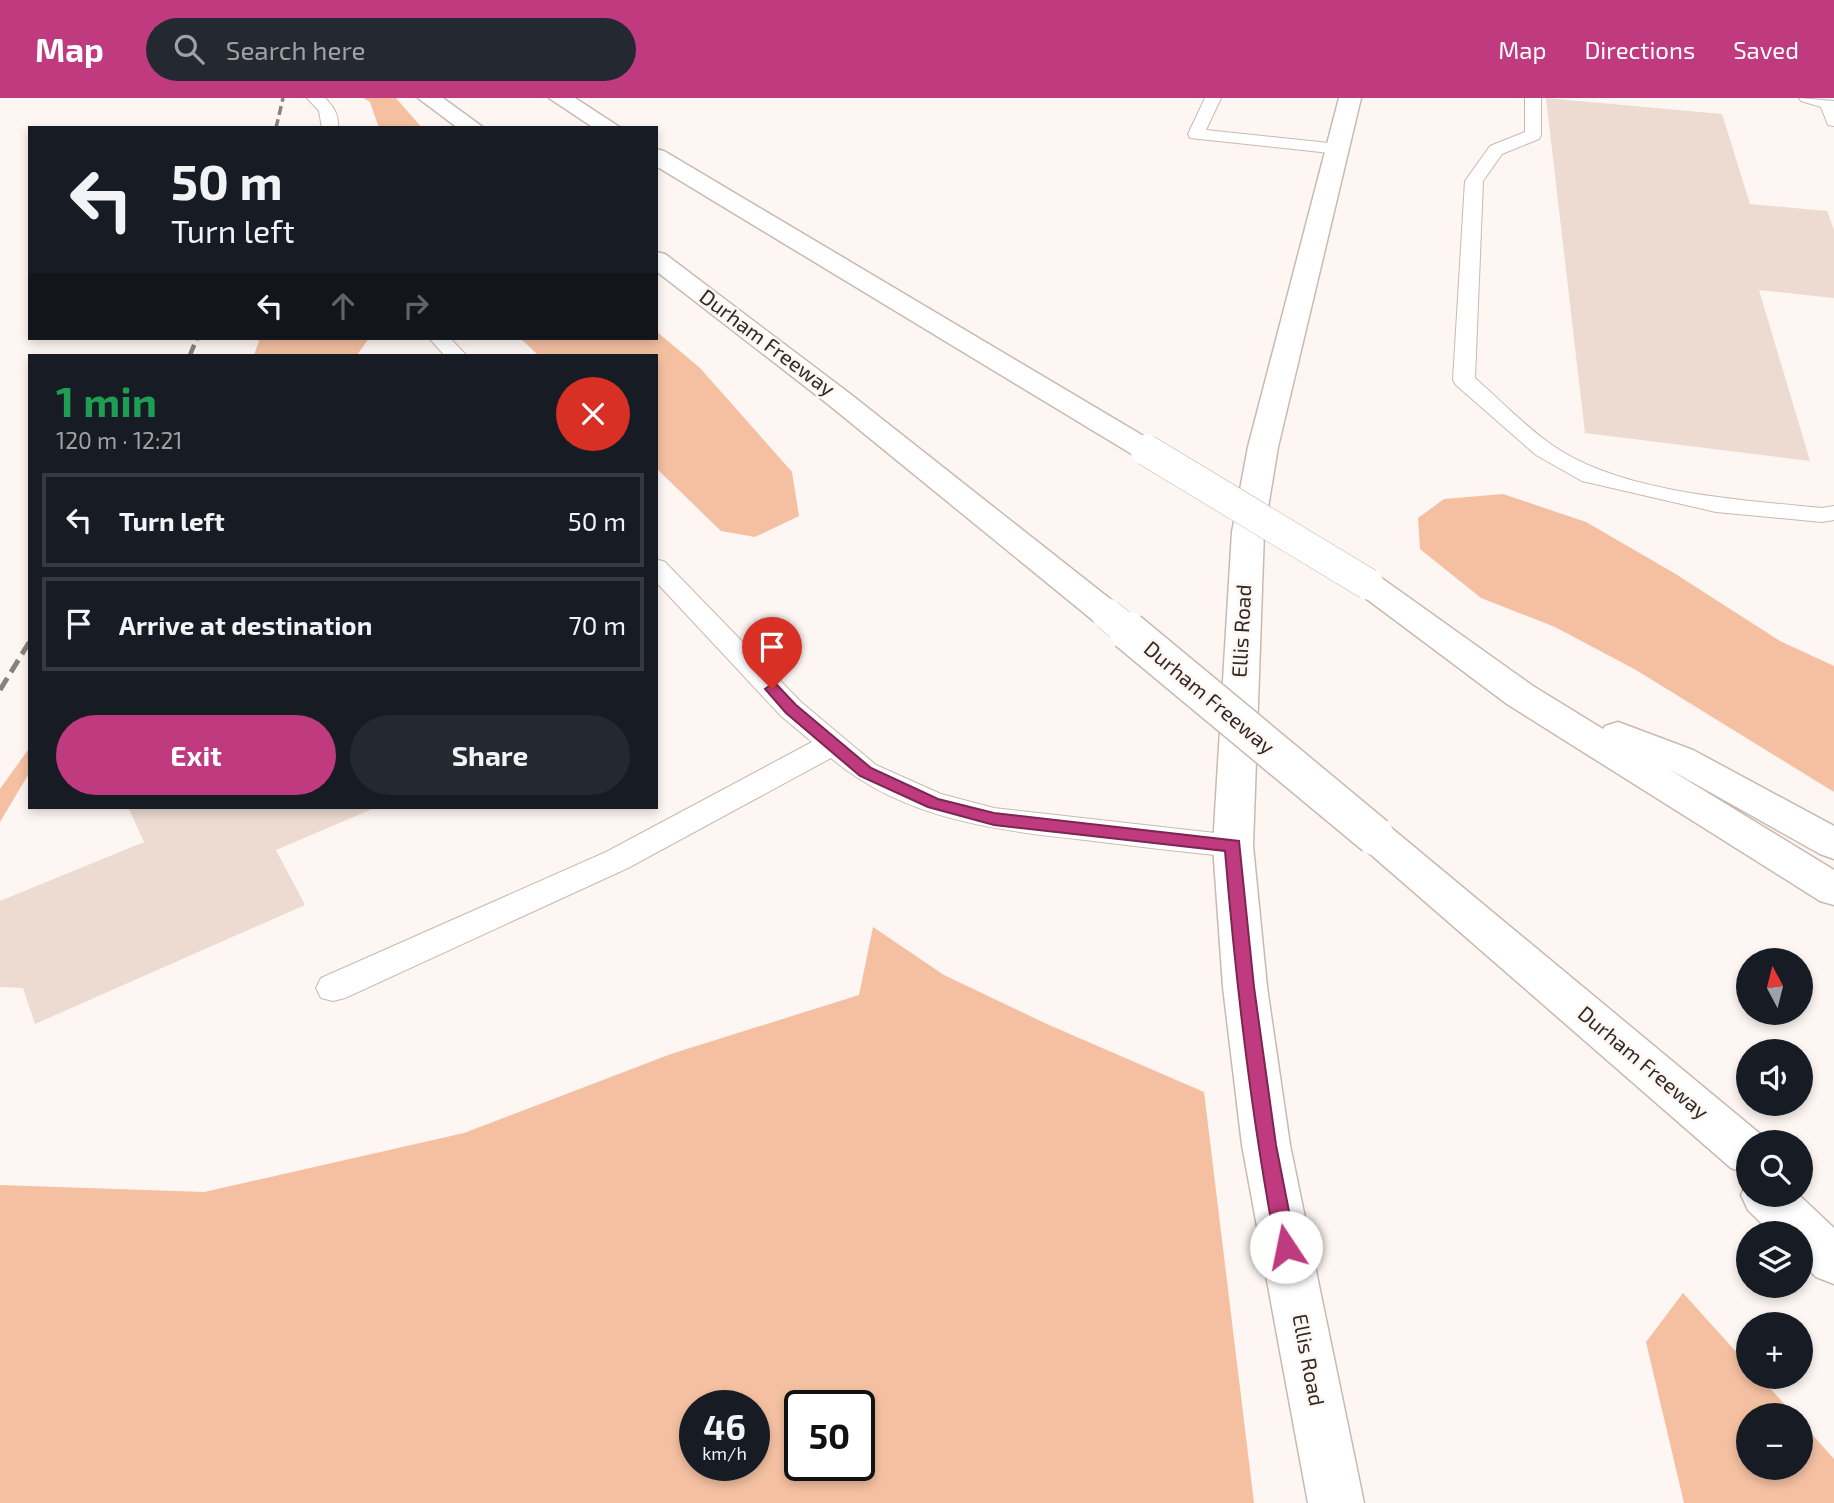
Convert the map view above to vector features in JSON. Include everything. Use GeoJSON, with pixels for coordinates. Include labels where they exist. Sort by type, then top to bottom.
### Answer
{"type":"FeatureCollection","features":[{"type":"Feature","properties":{"kind":"main road"},"geometry":{"type":"LineString","coordinates":[[429,98],[470,126]]}},
{"type":"Feature","properties":{"kind":"main road"},"geometry":{"type":"LineString","coordinates":[[560,98],[607,126]]}},
{"type":"Feature","properties":{"kind":"main road","name":"Ellis Road"},"geometry":{"type":"LineString","coordinates":[[1336,1503],[1266,1145],[1245,987],[1233,846],[1248,532],[1263,447],[1350,98]]}},
{"type":"Feature","properties":{"kind":"main road"},"geometry":{"type":"LineString","coordinates":[[658,157],[1368,584],[1520,695],[1834,890]]}},
{"type":"Feature","properties":{"kind":"main road","name":"Durham Freeway"},"geometry":{"type":"LineString","coordinates":[[658,262],[839,399],[1107,614],[1512,951],[1736,1143]]}},
{"type":"Feature","properties":{"kind":"main road"},"geometry":{"type":"LineString","coordinates":[[1520,695],[1680,760],[1834,844]]}},
{"type":"Feature","properties":{"kind":"main road"},"geometry":{"type":"LineString","coordinates":[[1512,951],[1736,1167]]}},
{"type":"Feature","properties":{"kind":"main road"},"geometry":{"type":"LineString","coordinates":[[1778,1207],[1834,1261]]}},
{"type":"Feature","properties":{"kind":"main road"},"geometry":{"type":"LineString","coordinates":[[1812,1207],[1834,1226]]}},
{"type":"Feature","properties":{"kind":"lane"},"geometry":{"type":"LineString","coordinates":[[315,98],[325,106],[331,116],[330,126]]}},
{"type":"Feature","properties":{"kind":"lane"},"geometry":{"type":"LineString","coordinates":[[1213,98],[1196,134],[1339,149]]}},
{"type":"Feature","properties":{"kind":"lane"},"geometry":{"type":"LineString","coordinates":[[1534,98],[1533,135],[1496,150],[1474,180],[1464,380],[1544,450],[1590,477],[1716,505],[1834,513]]}},
{"type":"Feature","properties":{"kind":"lane"},"geometry":{"type":"LineString","coordinates":[[1807,98],[1831,104],[1834,121]]}},
{"type":"Feature","properties":{"kind":"lane"},"geometry":{"type":"LineString","coordinates":[[441,340],[454,354]]}},
{"type":"Feature","properties":{"kind":"lane"},"geometry":{"type":"LineString","coordinates":[[658,569],[791,709],[866,772],[933,803],[994,819],[1233,846]]}},
{"type":"Feature","properties":{"kind":"lane"},"geometry":{"type":"LineString","coordinates":[[333,988],[617,860],[833,744]]}},
{"type":"Feature","properties":{"kind":"shaded area"},"geometry":{"type":"Polygon","coordinates":[[[363,98],[396,98],[420,126],[378,126],[370,102],[363,98]]]}},
{"type":"Feature","properties":{"kind":"shaded area"},"geometry":{"type":"Polygon","coordinates":[[[658,333],[700,368],[792,472],[799,516],[755,537],[721,531],[658,470],[658,354],[537,354],[522,340],[658,340],[658,333]]]}},
{"type":"Feature","properties":{"kind":"shaded area"},"geometry":{"type":"Polygon","coordinates":[[[259,340],[367,340],[358,354],[254,354],[259,340]]]}},
{"type":"Feature","properties":{"kind":"shaded area"},"geometry":{"type":"Polygon","coordinates":[[[1503,494],[1586,522],[1674,573],[1780,641],[1834,666],[1834,792],[1636,670],[1555,627],[1481,598],[1420,549],[1418,518],[1444,499],[1503,494]]]}},
{"type":"Feature","properties":{"kind":"shaded area"},"geometry":{"type":"Polygon","coordinates":[[[28,750],[28,775],[0,822],[0,789],[28,750]]]}},
{"type":"Feature","properties":{"kind":"shaded area"},"geometry":{"type":"Polygon","coordinates":[[[873,927],[944,975],[1049,1025],[1204,1092],[1254,1503],[0,1503],[0,1185],[204,1192],[464,1133],[671,1054],[859,995],[873,927]]]}},
{"type":"Feature","properties":{"kind":"shaded area"},"geometry":{"type":"Polygon","coordinates":[[[1683,1293],[1736,1352],[1736,1389],[1771,1389],[1783,1403],[1736,1403],[1736,1480],[1813,1480],[1813,1435],[1834,1459],[1834,1503],[1684,1503],[1646,1342],[1683,1293]]]}},
{"type":"Feature","properties":{"kind":"building"},"geometry":{"type":"Polygon","coordinates":[[[1546,98],[1722,114],[1750,204],[1827,211],[1834,230],[1834,298],[1759,290],[1810,461],[1585,433],[1546,98]]]}},
{"type":"Feature","properties":{"kind":"building"},"geometry":{"type":"Polygon","coordinates":[[[129,809],[372,809],[276,850],[305,905],[35,1024],[23,988],[0,987],[0,901],[144,842],[129,809]]]}},
{"type":"Feature","properties":{"kind":"railway"},"geometry":{"type":"LineString","coordinates":[[276,126],[283,98]]}},
{"type":"Feature","properties":{"kind":"railway"},"geometry":{"type":"LineString","coordinates":[[190,354],[196,340]]}},
{"type":"Feature","properties":{"kind":"railway"},"geometry":{"type":"LineString","coordinates":[[0,690],[28,644]]}},
{"type":"Feature","properties":{"kind":"route"},"geometry":{"type":"LineString","coordinates":[[772,689],[791,709],[866,772],[933,803],[994,819],[1233,846],[1245,987],[1266,1145],[1286,1247]]}}]}
